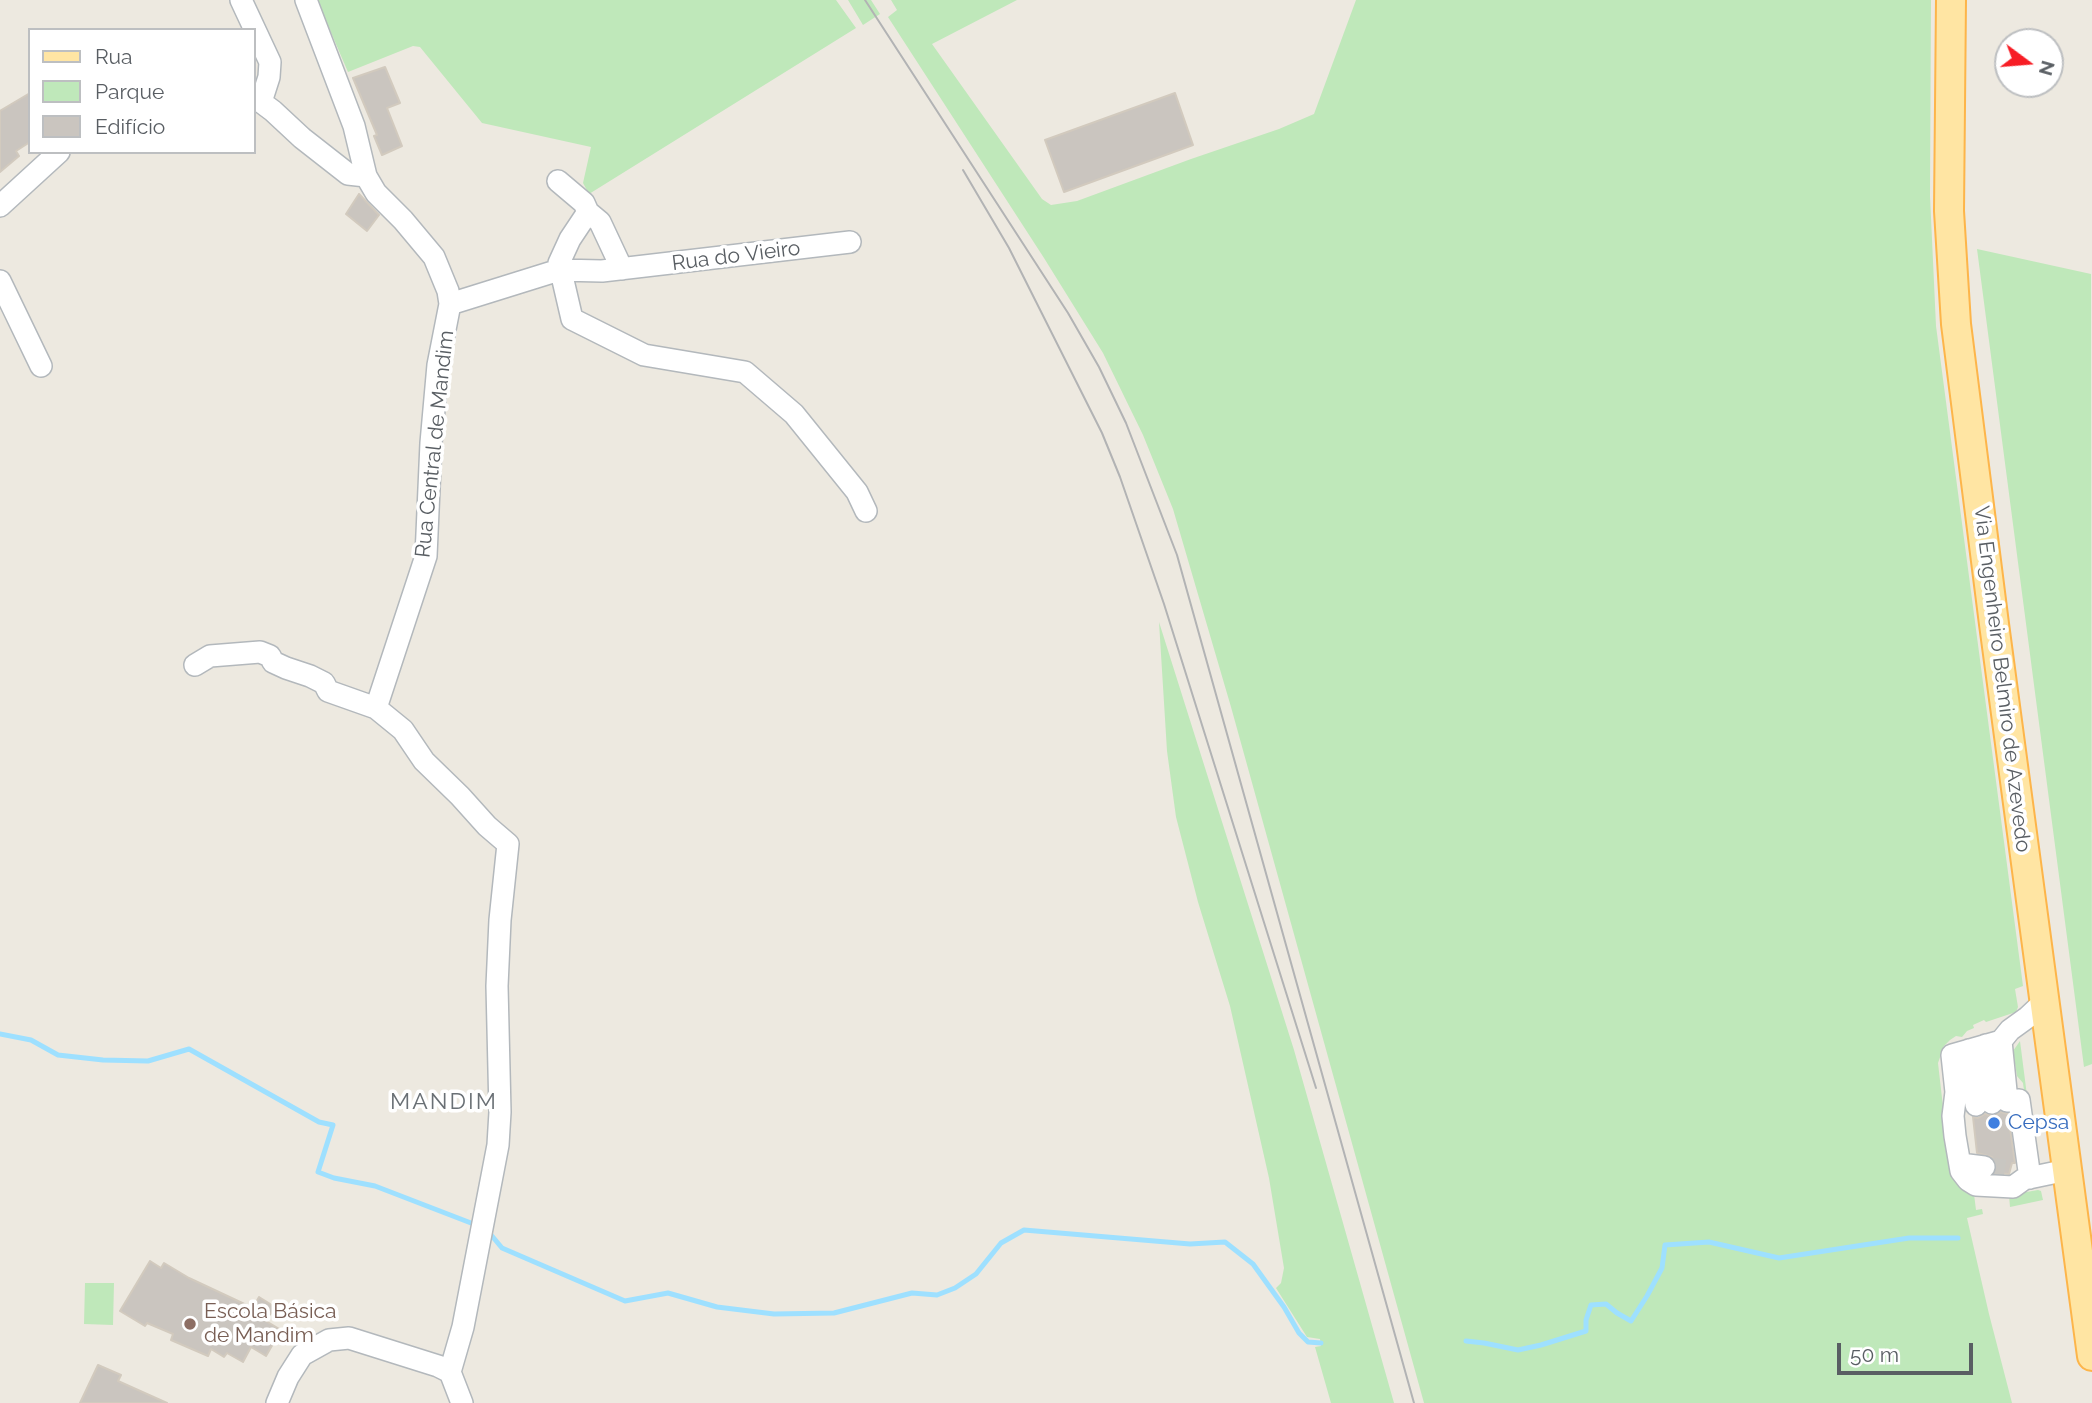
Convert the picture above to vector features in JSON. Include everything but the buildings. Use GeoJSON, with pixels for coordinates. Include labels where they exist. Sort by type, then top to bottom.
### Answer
{"type":"FeatureCollection","features":[{"type":"Feature","properties":{"kind":"main road","name":"Via Engenheiro Belmiro de Azevedo"},"geometry":{"type":"LineString","coordinates":[[1951,0],[1948,171],[1953,289],[1994,624],[2092,1356]]}},
{"type":"Feature","properties":{"kind":"street"},"geometry":{"type":"LineString","coordinates":[[241,0],[254,28]]}},
{"type":"Feature","properties":{"kind":"street","name":"Rua Central de Mandim"},"geometry":{"type":"LineString","coordinates":[[306,0],[354,126],[366,176],[376,193],[435,257],[448,290],[450,304],[438,365],[426,556],[376,708]]}},
{"type":"Feature","properties":{"kind":"street"},"geometry":{"type":"LineString","coordinates":[[256,32],[270,62],[270,77],[257,101],[348,174],[366,176]]}},
{"type":"Feature","properties":{"kind":"street"},"geometry":{"type":"LineString","coordinates":[[0,206],[57,154]]}},
{"type":"Feature","properties":{"kind":"street"},"geometry":{"type":"LineString","coordinates":[[558,181],[584,203],[588,212],[600,222],[622,269]]}},
{"type":"Feature","properties":{"kind":"street"},"geometry":{"type":"LineString","coordinates":[[588,212],[570,239],[559,263],[572,319],[644,355],[745,372],[794,414],[857,492],[866,511]]}},
{"type":"Feature","properties":{"kind":"street","name":"Rua do Vieiro"},"geometry":{"type":"LineString","coordinates":[[450,304],[559,270],[602,271],[850,242]]}},
{"type":"Feature","properties":{"kind":"street"},"geometry":{"type":"LineString","coordinates":[[0,281],[41,366]]}},
{"type":"Feature","properties":{"kind":"street"},"geometry":{"type":"LineString","coordinates":[[195,665],[210,656],[260,652],[270,656],[273,662],[324,684],[328,691],[376,708],[403,730],[424,761],[508,844],[496,986],[500,1112],[498,1145],[463,1327],[450,1372],[463,1403]]}},
{"type":"Feature","properties":{"kind":"street"},"geometry":{"type":"LineString","coordinates":[[1954,1108],[2019,1100],[2022,1176],[2013,1187],[1976,1185],[1964,1176],[1955,1136],[1954,1108],[1956,1092],[1952,1055],[1985,1045],[2028,1017],[2045,1001]]}},
{"type":"Feature","properties":{"kind":"street"},"geometry":{"type":"LineString","coordinates":[[1985,1045],[1992,1103]]}},
{"type":"Feature","properties":{"kind":"street"},"geometry":{"type":"LineString","coordinates":[[1985,1045],[1992,1103]]}},
{"type":"Feature","properties":{"kind":"street"},"geometry":{"type":"LineString","coordinates":[[1960,1164],[1984,1167]]}},
{"type":"Feature","properties":{"kind":"street"},"geometry":{"type":"LineString","coordinates":[[2022,1176],[2067,1170]]}},
{"type":"Feature","properties":{"kind":"street"},"geometry":{"type":"LineString","coordinates":[[276,1403],[302,1355],[329,1340],[349,1338],[450,1372]]}},
{"type":"Feature","properties":{"kind":"green space"},"geometry":{"type":"Polygon","coordinates":[[[317,0],[836,0],[856,28],[589,194],[583,183],[591,147],[482,123],[420,47],[413,46],[348,72],[317,0]]]}},
{"type":"Feature","properties":{"kind":"green space"},"geometry":{"type":"Polygon","coordinates":[[[848,0],[871,0],[880,14],[863,25],[848,0]]]}},
{"type":"Feature","properties":{"kind":"green space"},"geometry":{"type":"Polygon","coordinates":[[[891,0],[1017,0],[932,44],[1042,199],[1051,205],[1077,201],[1314,114],[1356,0],[1931,0],[1930,196],[1936,326],[2023,986],[2015,989],[2018,1007],[2016,1012],[1986,1022],[1984,1020],[1973,1025],[1974,1028],[1962,1037],[1956,1036],[1944,1046],[1938,1063],[1949,1159],[1974,1194],[1976,1210],[1982,1209],[1983,1214],[1967,1218],[2012,1403],[1424,1403],[1231,707],[1173,509],[1143,435],[1103,353],[888,17],[897,10],[891,0]]]}},
{"type":"Feature","properties":{"kind":"green space"},"geometry":{"type":"Polygon","coordinates":[[[1977,249],[2091,274],[2092,1064],[2084,1067],[1977,249]]]}},
{"type":"Feature","properties":{"kind":"green space"},"geometry":{"type":"Polygon","coordinates":[[[1159,622],[1294,1050],[1394,1403],[1331,1403],[1315,1347],[1321,1346],[1320,1339],[1307,1337],[1276,1288],[1281,1283],[1284,1268],[1269,1178],[1230,1006],[1198,902],[1176,817],[1167,751],[1159,622]]]}},
{"type":"Feature","properties":{"kind":"green space"},"geometry":{"type":"Polygon","coordinates":[[[2020,1041],[2035,1158],[2023,1083],[2017,1076],[2013,1051],[2020,1041]]]}},
{"type":"Feature","properties":{"kind":"green space"},"geometry":{"type":"Polygon","coordinates":[[[2041,1191],[2043,1200],[2010,1207],[2009,1195],[2041,1191]]]}},
{"type":"Feature","properties":{"kind":"green space"},"geometry":{"type":"Polygon","coordinates":[[[85,1283],[114,1283],[113,1325],[84,1324],[85,1283]]]}},
{"type":"Feature","properties":{"kind":"waterway"},"geometry":{"type":"LineString","coordinates":[[0,1034],[31,1040],[58,1055],[103,1060],[148,1061],[189,1049],[319,1122],[333,1125],[318,1172],[375,1186],[471,1223]]}},
{"type":"Feature","properties":{"kind":"waterway"},"geometry":{"type":"LineString","coordinates":[[492,1236],[502,1248],[625,1301],[668,1293],[717,1307],[774,1314],[834,1313],[912,1293],[937,1295],[955,1288],[976,1274],[1001,1243],[1024,1230],[1190,1244],[1225,1242],[1253,1264],[1299,1333],[1308,1342],[1321,1343]]}},
{"type":"Feature","properties":{"kind":"waterway"},"geometry":{"type":"LineString","coordinates":[[1466,1341],[1518,1350],[1541,1345],[1586,1331],[1591,1305],[1606,1304],[1631,1321],[1662,1268],[1665,1245],[1709,1242],[1779,1258],[1909,1238],[1958,1238]]}},
{"type":"Feature","properties":{"kind":"tunnel"},"geometry":{"type":"LineString","coordinates":[[1984,1167],[2011,1171]]}},
{"type":"Feature","properties":{"kind":"tram line"},"geometry":{"type":"LineString","coordinates":[[865,0],[1068,313],[1099,367],[1126,423],[1177,555],[1414,1403]]}},
{"type":"Feature","properties":{"kind":"tram line"},"geometry":{"type":"LineString","coordinates":[[963,170],[1009,248],[1102,433],[1120,477],[1164,604],[1316,1088]]}},
{"type":"Feature","properties":{"kind":"place","name":"Cepsa"},"geometry":{"type":"Point","coordinates":[1994,1123]}},
{"type":"Feature","properties":{"kind":"place","name":"Escola Básica de Mandim"},"geometry":{"type":"Point","coordinates":[190,1324]}},
{"type":"Feature","properties":{"kind":"district","name":"MANDIM"},"geometry":{"type":"Point","coordinates":[444,1102]}}]}
